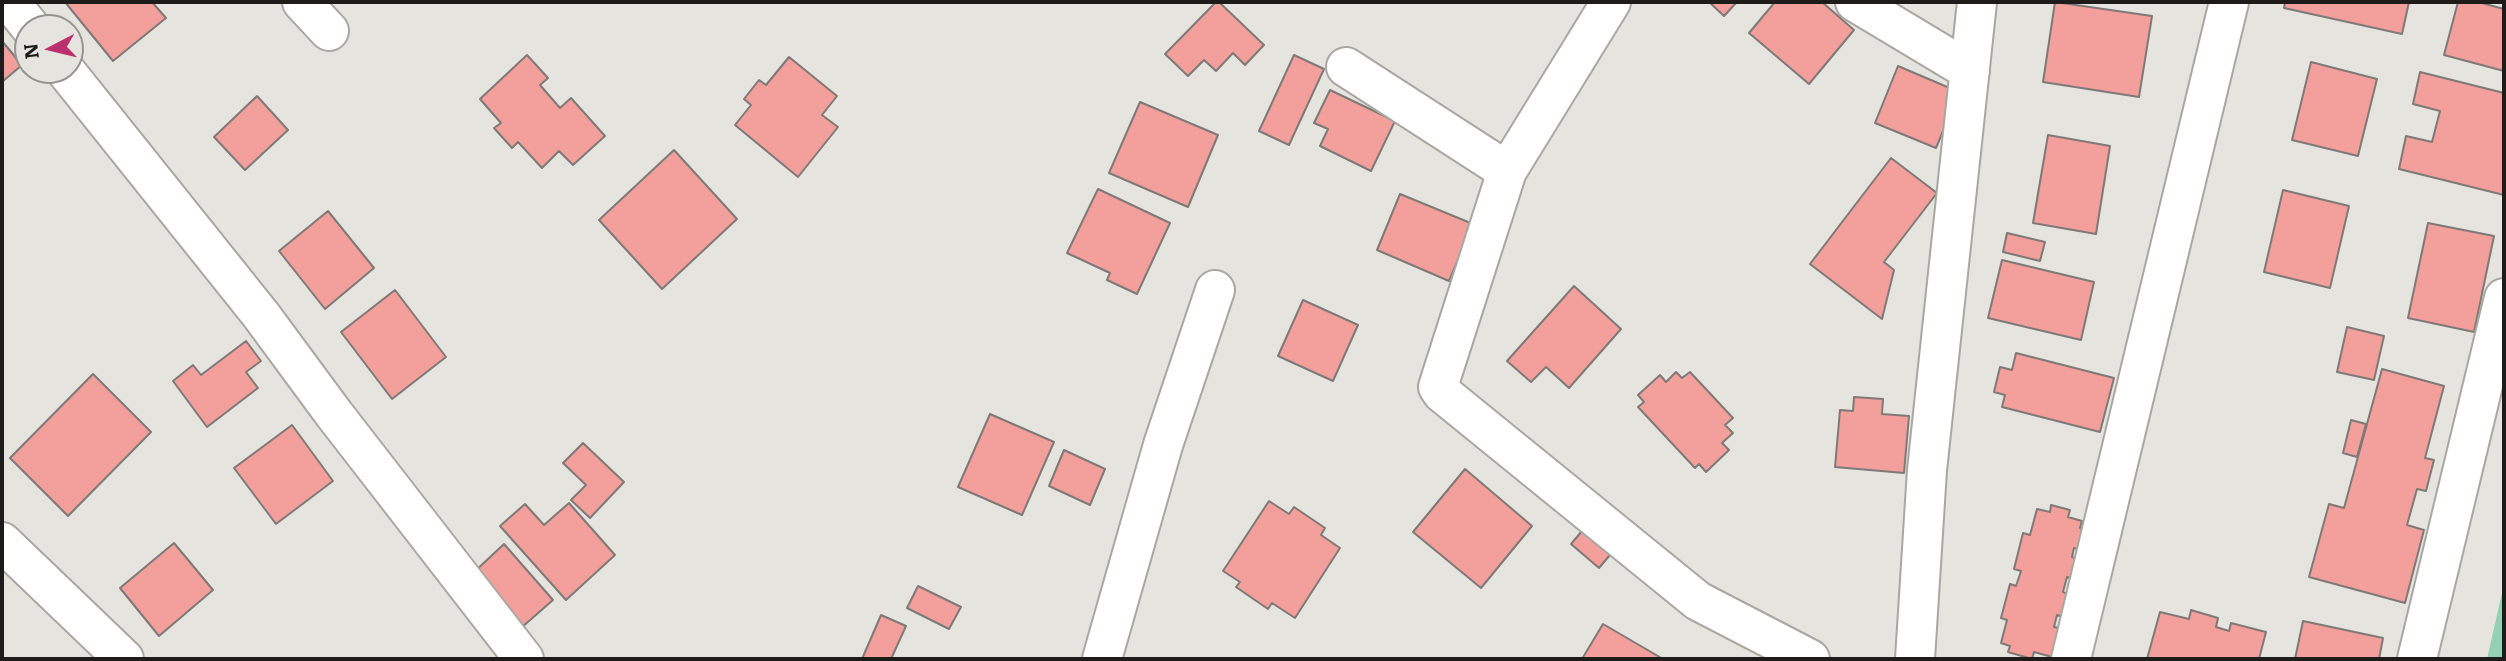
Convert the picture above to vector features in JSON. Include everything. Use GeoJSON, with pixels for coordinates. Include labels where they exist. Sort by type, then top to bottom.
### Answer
{"type":"FeatureCollection","features":[{"type":"Feature","properties":{"kind":"street"},"geometry":{"type":"LineString","coordinates":[[302,2],[329,31]]}},
{"type":"Feature","properties":{"kind":"street"},"geometry":{"type":"LineString","coordinates":[[1611,2],[1507,171],[1438,387],[1698,601],[1810,659]]}},
{"type":"Feature","properties":{"kind":"street"},"geometry":{"type":"LineString","coordinates":[[1855,2],[1970,71]]}},
{"type":"Feature","properties":{"kind":"street"},"geometry":{"type":"LineString","coordinates":[[1915,659],[1927,470],[1977,2]]}},
{"type":"Feature","properties":{"kind":"street"},"geometry":{"type":"LineString","coordinates":[[2071,659],[2229,2]]}},
{"type":"Feature","properties":{"kind":"street"},"geometry":{"type":"LineString","coordinates":[[1346,67],[1507,171]]}},
{"type":"Feature","properties":{"kind":"street"},"geometry":{"type":"LineString","coordinates":[[76,84],[261,315],[334,414],[524,659]]}},
{"type":"Feature","properties":{"kind":"street"},"geometry":{"type":"LineString","coordinates":[[1102,659],[1163,445],[1215,290]]}},
{"type":"Feature","properties":{"kind":"street"},"geometry":{"type":"LineString","coordinates":[[2417,659],[2504,298]]}},
{"type":"Feature","properties":{"kind":"street"},"geometry":{"type":"LineString","coordinates":[[2,542],[124,659]]}},
{"type":"Feature","properties":{"kind":"green space"},"geometry":{"type":"Polygon","coordinates":[[[2504,584],[2504,659],[2487,659],[2504,584]]]}},
{"type":"Feature","properties":{"kind":"building"},"geometry":{"type":"Polygon","coordinates":[[[65,2],[152,2],[166,18],[113,61],[84,25],[84,14],[75,14],[65,2]]]}},
{"type":"Feature","properties":{"kind":"building"},"geometry":{"type":"Polygon","coordinates":[[[1216,2],[1264,45],[1245,65],[1233,53],[1216,71],[1204,60],[1188,76],[1165,54],[1216,2]]]}},
{"type":"Feature","properties":{"kind":"building"},"geometry":{"type":"Polygon","coordinates":[[[1709,2],[1737,2],[1724,16],[1709,2]]]}},
{"type":"Feature","properties":{"kind":"building"},"geometry":{"type":"Polygon","coordinates":[[[1775,2],[1822,2],[1854,30],[1809,84],[1749,33],[1775,2]]]}},
{"type":"Feature","properties":{"kind":"building"},"geometry":{"type":"Polygon","coordinates":[[[2055,2],[2152,16],[2139,97],[2043,82],[2055,2]]]}},
{"type":"Feature","properties":{"kind":"building"},"geometry":{"type":"Polygon","coordinates":[[[2285,2],[2409,2],[2402,34],[2284,8],[2285,2]]]}},
{"type":"Feature","properties":{"kind":"building"},"geometry":{"type":"Polygon","coordinates":[[[2458,2],[2478,2],[2504,9],[2504,71],[2444,55],[2458,2]]]}},
{"type":"Feature","properties":{"kind":"building"},"geometry":{"type":"Polygon","coordinates":[[[2,41],[14,55],[14,72],[2,82],[2,41]]]}},
{"type":"Feature","properties":{"kind":"building"},"geometry":{"type":"Polygon","coordinates":[[[527,55],[548,78],[540,85],[560,108],[571,98],[605,136],[573,165],[559,151],[542,168],[518,142],[512,148],[494,128],[501,123],[480,99],[527,55]]]}},
{"type":"Feature","properties":{"kind":"building"},"geometry":{"type":"Polygon","coordinates":[[[1294,55],[1324,69],[1289,145],[1259,131],[1294,55]]]}},
{"type":"Feature","properties":{"kind":"building"},"geometry":{"type":"Polygon","coordinates":[[[789,57],[837,96],[822,115],[838,127],[798,177],[735,125],[751,105],[744,99],[759,80],[766,85],[789,57]]]}},
{"type":"Feature","properties":{"kind":"building"},"geometry":{"type":"Polygon","coordinates":[[[2311,62],[2377,79],[2358,156],[2292,140],[2311,62]]]}},
{"type":"Feature","properties":{"kind":"building"},"geometry":{"type":"Polygon","coordinates":[[[1898,66],[1959,92],[1936,148],[1875,123],[1898,66]]]}},
{"type":"Feature","properties":{"kind":"building"},"geometry":{"type":"Polygon","coordinates":[[[2420,72],[2504,93],[2504,195],[2399,169],[2406,136],[2432,142],[2440,111],[2413,104],[2420,72]]]}},
{"type":"Feature","properties":{"kind":"building"},"geometry":{"type":"Polygon","coordinates":[[[1330,90],[1395,121],[1371,171],[1320,146],[1328,129],[1314,123],[1330,90]]]}},
{"type":"Feature","properties":{"kind":"building"},"geometry":{"type":"Polygon","coordinates":[[[257,96],[288,130],[245,170],[214,137],[257,96]]]}},
{"type":"Feature","properties":{"kind":"building"},"geometry":{"type":"Polygon","coordinates":[[[1140,102],[1218,135],[1188,207],[1109,173],[1140,102]]]}},
{"type":"Feature","properties":{"kind":"building"},"geometry":{"type":"Polygon","coordinates":[[[2048,135],[2110,146],[2096,234],[2033,223],[2048,135]]]}},
{"type":"Feature","properties":{"kind":"building"},"geometry":{"type":"Polygon","coordinates":[[[674,150],[737,219],[662,289],[599,220],[674,150]]]}},
{"type":"Feature","properties":{"kind":"building"},"geometry":{"type":"Polygon","coordinates":[[[1891,158],[1937,193],[1884,262],[1894,270],[1882,319],[1810,264],[1891,158]]]}},
{"type":"Feature","properties":{"kind":"building"},"geometry":{"type":"Polygon","coordinates":[[[1098,189],[1170,223],[1137,294],[1107,280],[1110,273],[1067,253],[1098,189]]]}},
{"type":"Feature","properties":{"kind":"building"},"geometry":{"type":"Polygon","coordinates":[[[2283,190],[2349,206],[2330,288],[2264,272],[2283,190]]]}},
{"type":"Feature","properties":{"kind":"building"},"geometry":{"type":"Polygon","coordinates":[[[1400,194],[1473,224],[1449,281],[1377,250],[1400,194]]]}},
{"type":"Feature","properties":{"kind":"building"},"geometry":{"type":"Polygon","coordinates":[[[328,211],[374,268],[325,309],[279,251],[328,211]]]}},
{"type":"Feature","properties":{"kind":"building"},"geometry":{"type":"Polygon","coordinates":[[[2428,223],[2494,236],[2474,332],[2408,318],[2428,223]]]}},
{"type":"Feature","properties":{"kind":"building"},"geometry":{"type":"Polygon","coordinates":[[[2007,233],[2045,242],[2040,261],[2003,252],[2007,233]]]}},
{"type":"Feature","properties":{"kind":"building"},"geometry":{"type":"Polygon","coordinates":[[[2002,260],[2094,282],[2081,340],[1988,318],[2002,260]]]}},
{"type":"Feature","properties":{"kind":"building"},"geometry":{"type":"Polygon","coordinates":[[[1574,286],[1621,329],[1569,388],[1546,367],[1531,382],[1507,361],[1574,286]]]}},
{"type":"Feature","properties":{"kind":"building"},"geometry":{"type":"Polygon","coordinates":[[[395,290],[446,357],[392,399],[341,332],[395,290]]]}},
{"type":"Feature","properties":{"kind":"building"},"geometry":{"type":"Polygon","coordinates":[[[1303,300],[1358,325],[1333,381],[1278,356],[1303,300]]]}},
{"type":"Feature","properties":{"kind":"building"},"geometry":{"type":"Polygon","coordinates":[[[2347,327],[2384,336],[2374,380],[2337,372],[2347,327]]]}},
{"type":"Feature","properties":{"kind":"building"},"geometry":{"type":"Polygon","coordinates":[[[246,341],[261,361],[246,372],[258,388],[207,427],[173,381],[193,365],[201,375],[246,341]]]}},
{"type":"Feature","properties":{"kind":"building"},"geometry":{"type":"Polygon","coordinates":[[[2016,353],[2114,378],[2100,432],[2002,407],[2005,395],[1994,392],[2000,367],[2012,370],[2016,353]]]}},
{"type":"Feature","properties":{"kind":"building"},"geometry":{"type":"Polygon","coordinates":[[[2382,369],[2444,386],[2425,458],[2434,460],[2426,491],[2417,489],[2407,525],[2424,530],[2405,603],[2309,577],[2329,504],[2344,508],[2382,369]]]}},
{"type":"Feature","properties":{"kind":"building"},"geometry":{"type":"Polygon","coordinates":[[[1676,372],[1682,378],[1690,372],[1733,418],[1725,425],[1733,433],[1722,443],[1729,450],[1706,472],[1699,464],[1695,468],[1638,407],[1644,402],[1638,395],[1660,375],[1666,382],[1676,372]]]}},
{"type":"Feature","properties":{"kind":"building"},"geometry":{"type":"Polygon","coordinates":[[[93,374],[151,432],[68,516],[10,458],[93,374]]]}},
{"type":"Feature","properties":{"kind":"building"},"geometry":{"type":"Polygon","coordinates":[[[1854,397],[1883,399],[1882,414],[1909,416],[1904,473],[1835,467],[1840,410],[1853,411],[1854,397]]]}},
{"type":"Feature","properties":{"kind":"building"},"geometry":{"type":"Polygon","coordinates":[[[990,414],[1054,442],[1022,515],[958,487],[990,414]]]}},
{"type":"Feature","properties":{"kind":"building"},"geometry":{"type":"Polygon","coordinates":[[[2351,420],[2366,424],[2357,457],[2343,453],[2351,420]]]}},
{"type":"Feature","properties":{"kind":"building"},"geometry":{"type":"Polygon","coordinates":[[[292,425],[333,481],[276,524],[234,468],[292,425]]]}},
{"type":"Feature","properties":{"kind":"building"},"geometry":{"type":"Polygon","coordinates":[[[583,443],[624,482],[590,518],[571,500],[586,485],[563,463],[583,443]]]}},
{"type":"Feature","properties":{"kind":"building"},"geometry":{"type":"Polygon","coordinates":[[[1064,450],[1105,469],[1090,505],[1049,486],[1064,450]]]}},
{"type":"Feature","properties":{"kind":"building"},"geometry":{"type":"Polygon","coordinates":[[[1465,469],[1532,526],[1481,588],[1413,532],[1465,469]]]}},
{"type":"Feature","properties":{"kind":"building"},"geometry":{"type":"Polygon","coordinates":[[[1269,501],[1289,514],[1294,507],[1325,528],[1321,535],[1340,548],[1295,618],[1272,603],[1268,609],[1236,587],[1240,582],[1223,571],[1269,501]]]}},
{"type":"Feature","properties":{"kind":"building"},"geometry":{"type":"Polygon","coordinates":[[[569,503],[615,555],[566,600],[500,526],[525,504],[544,525],[569,503]]]}},
{"type":"Feature","properties":{"kind":"building"},"geometry":{"type":"Polygon","coordinates":[[[2051,505],[2070,510],[2068,517],[2082,521],[2080,528],[2087,530],[2082,550],[2074,548],[2072,557],[2078,559],[2073,579],[2067,577],[2063,592],[2069,594],[2063,617],[2057,615],[2054,627],[2059,628],[2052,657],[2034,652],[2032,659],[2008,652],[2010,646],[2001,643],[2007,620],[2001,618],[2010,584],[2016,586],[2021,571],[2014,569],[2023,533],[2030,535],[2037,509],[2050,512],[2051,505]]]}},
{"type":"Feature","properties":{"kind":"building"},"geometry":{"type":"Polygon","coordinates":[[[1587,525],[1615,549],[1599,568],[1571,544],[1587,525]]]}},
{"type":"Feature","properties":{"kind":"building"},"geometry":{"type":"Polygon","coordinates":[[[174,543],[213,590],[159,636],[120,588],[174,543]]]}},
{"type":"Feature","properties":{"kind":"building"},"geometry":{"type":"Polygon","coordinates":[[[504,544],[553,600],[521,628],[473,573],[504,544]]]}},
{"type":"Feature","properties":{"kind":"building"},"geometry":{"type":"Polygon","coordinates":[[[918,586],[961,607],[949,629],[907,608],[918,586]]]}},
{"type":"Feature","properties":{"kind":"building"},"geometry":{"type":"Polygon","coordinates":[[[2191,610],[2218,618],[2216,627],[2229,631],[2231,623],[2266,632],[2259,659],[2147,659],[2160,612],[2189,619],[2191,610]]]}},
{"type":"Feature","properties":{"kind":"building"},"geometry":{"type":"Polygon","coordinates":[[[881,615],[906,626],[891,659],[862,659],[881,615]]]}},
{"type":"Feature","properties":{"kind":"building"},"geometry":{"type":"Polygon","coordinates":[[[2303,621],[2383,638],[2379,659],[2295,659],[2303,621]]]}},
{"type":"Feature","properties":{"kind":"building"},"geometry":{"type":"Polygon","coordinates":[[[1603,624],[1663,659],[1582,659],[1603,624]]]}}]}
